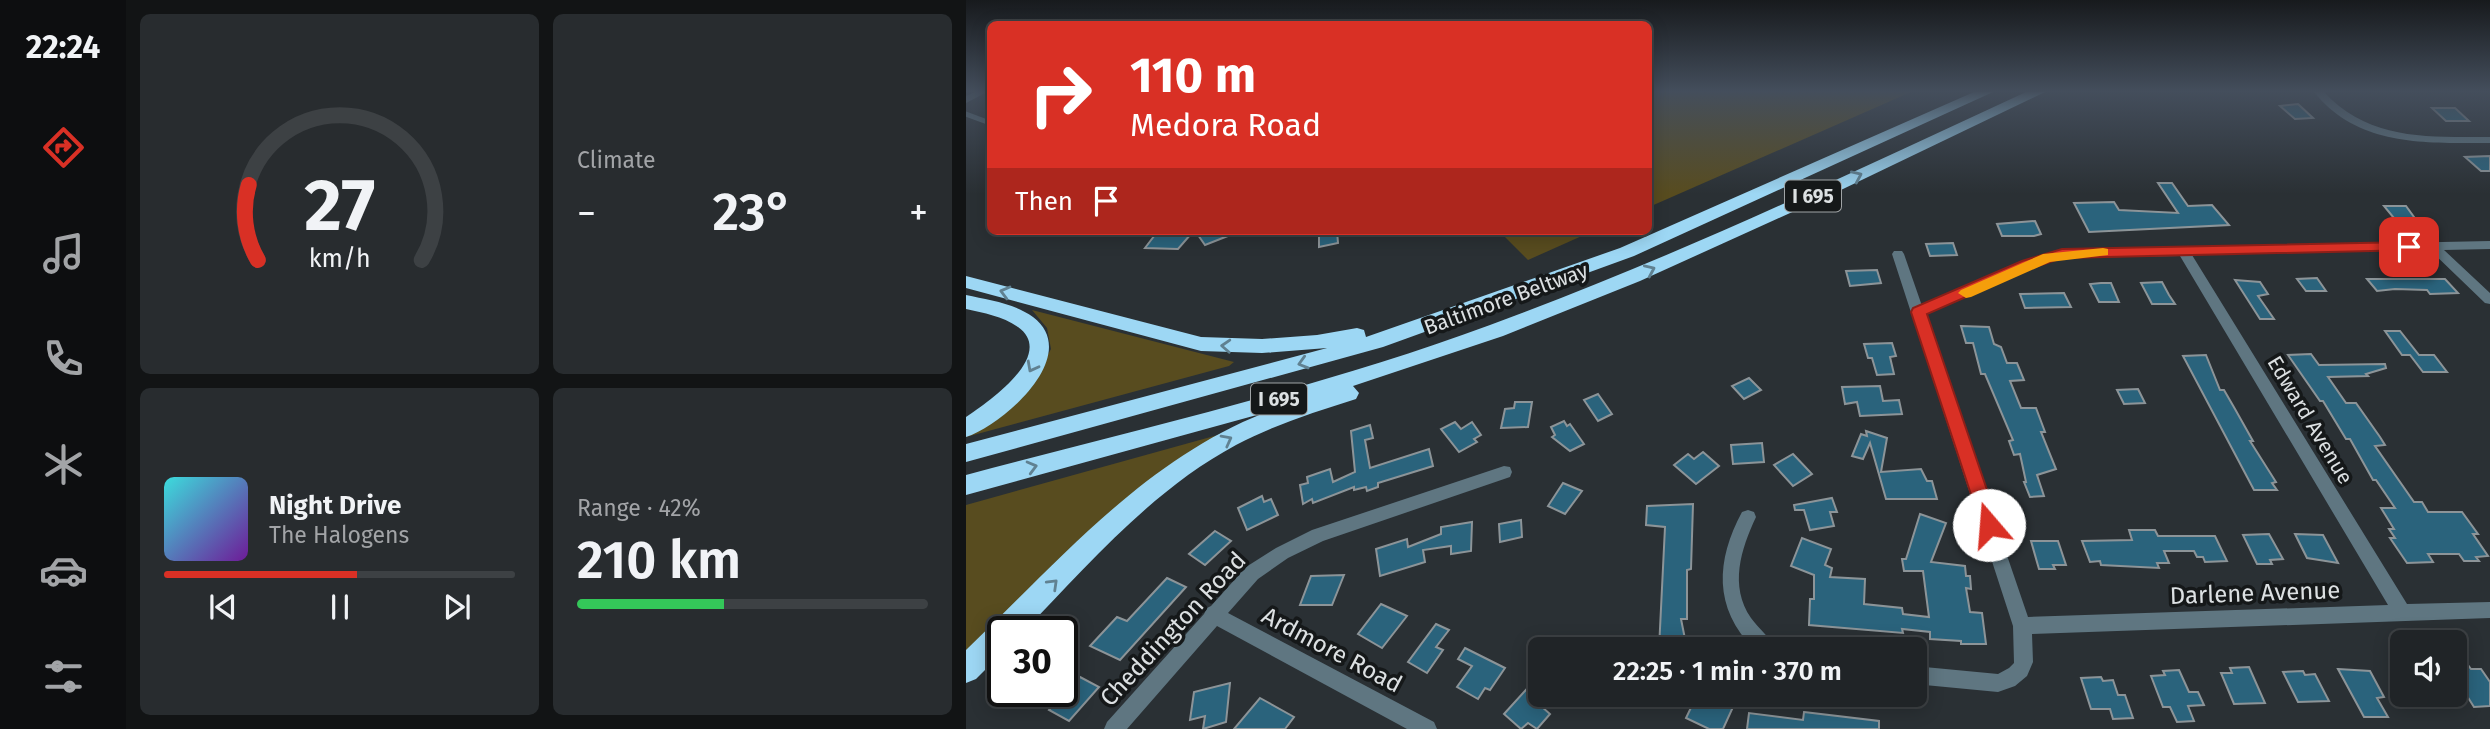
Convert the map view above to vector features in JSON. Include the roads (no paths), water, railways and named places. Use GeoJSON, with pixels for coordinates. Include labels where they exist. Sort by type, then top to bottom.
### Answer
{"type":"FeatureCollection","features":[{"type":"Feature","properties":{"kind":"highway","name":"Baltimore Beltway"},"geometry":{"type":"LineString","coordinates":[[966,453],[1376,342],[1627,253],[1910,126]]}},
{"type":"Feature","properties":{"kind":"highway","name":"Baltimore Beltway"},"geometry":{"type":"LineString","coordinates":[[966,485],[1378,370],[1494,332],[1694,250],[1964,126]]}},
{"type":"Feature","properties":{"kind":"highway"},"geometry":{"type":"LineString","coordinates":[[966,282],[1171,338],[1201,344],[1233,346],[1317,342],[1373,332],[1495,291],[1510,287],[1530,287]]}},
{"type":"Feature","properties":{"kind":"highway"},"geometry":{"type":"LineString","coordinates":[[1020,616],[1142,499],[1179,469],[1211,448],[1274,418],[1379,383],[1586,296]]}},
{"type":"Feature","properties":{"kind":"highway"},"geometry":{"type":"LineString","coordinates":[[966,302],[998,309],[1027,321],[1037,333],[1041,347],[1037,363],[1026,379],[984,418],[966,428]]}},
{"type":"Feature","properties":{"kind":"highway"},"geometry":{"type":"LineString","coordinates":[[966,669],[987,648]]}},
{"type":"Feature","properties":{"kind":"street"},"geometry":{"type":"LineString","coordinates":[[2369,126],[2391,134],[2425,139],[2490,140]]}},
{"type":"Feature","properties":{"kind":"street"},"geometry":{"type":"LineString","coordinates":[[1919,312],[2027,265],[2062,254],[2490,245]]}},
{"type":"Feature","properties":{"kind":"street"},"geometry":{"type":"LineString","coordinates":[[2433,246],[2490,300]]}},
{"type":"Feature","properties":{"kind":"street","name":"Edward Avenue"},"geometry":{"type":"LineString","coordinates":[[2183,250],[2402,612]]}},
{"type":"Feature","properties":{"kind":"street"},"geometry":{"type":"LineString","coordinates":[[1898,254],[2022,626],[2024,662],[2018,674],[2010,681],[1998,683],[1927,677]]}},
{"type":"Feature","properties":{"kind":"street","name":"Cheddington Road"},"geometry":{"type":"LineString","coordinates":[[1114,729],[1252,573],[1282,553],[1318,535],[1504,472]]}},
{"type":"Feature","properties":{"kind":"street"},"geometry":{"type":"LineString","coordinates":[[1748,517],[1732,548],[1732,596],[1738,616],[1752,637]]}},
{"type":"Feature","properties":{"kind":"street","name":"Darlene Avenue"},"geometry":{"type":"LineString","coordinates":[[2022,626],[2490,610]]}},
{"type":"Feature","properties":{"kind":"street","name":"Ardmore Road"},"geometry":{"type":"LineString","coordinates":[[1213,614],[1427,729]]}}]}
